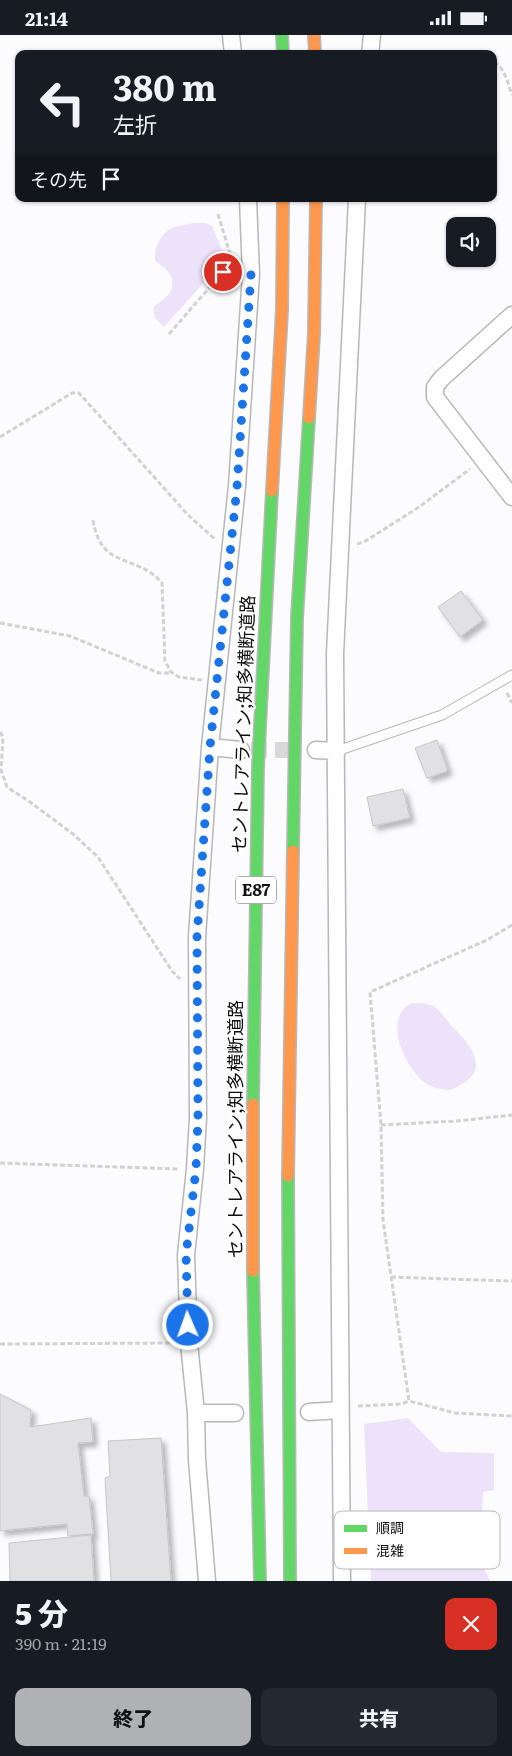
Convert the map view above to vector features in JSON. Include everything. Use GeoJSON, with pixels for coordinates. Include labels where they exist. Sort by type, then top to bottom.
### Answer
{"type":"FeatureCollection","features":[{"type":"Feature","properties":{"kind":"highway"},"geometry":{"type":"LineString","coordinates":[[282,35],[283,50]]}},
{"type":"Feature","properties":{"kind":"highway"},"geometry":{"type":"LineString","coordinates":[[314,35],[315,50]]}},
{"type":"Feature","properties":{"kind":"highway","name":"セントレアライン;知多横断道路"},"geometry":{"type":"LineString","coordinates":[[260,1581],[253,1288],[252,1081],[257,795],[282,310],[283,202]]}},
{"type":"Feature","properties":{"kind":"highway","name":"E87"},"geometry":{"type":"LineString","coordinates":[[290,1581],[287,1207],[296,668],[297,618],[314,333],[316,202]]}},
{"type":"Feature","properties":{"kind":"street"},"geometry":{"type":"LineString","coordinates":[[231,35],[233,50]]}},
{"type":"Feature","properties":{"kind":"street"},"geometry":{"type":"LineString","coordinates":[[370,50],[372,35]]}},
{"type":"Feature","properties":{"kind":"street"},"geometry":{"type":"LineString","coordinates":[[208,1581],[189,1343],[186,1255],[196,1169],[198,1118],[197,937],[210,747],[232,548],[251,274],[248,202]]}},
{"type":"Feature","properties":{"kind":"street"},"geometry":{"type":"LineString","coordinates":[[342,1511],[335,654],[357,202]]}},
{"type":"Feature","properties":{"kind":"street"},"geometry":{"type":"LineString","coordinates":[[512,315],[441,379],[436,387],[435,397],[512,497]]}},
{"type":"Feature","properties":{"kind":"street"},"geometry":{"type":"LineString","coordinates":[[210,747],[241,750]]}},
{"type":"Feature","properties":{"kind":"street"},"geometry":{"type":"LineString","coordinates":[[316,750],[337,751]]}},
{"type":"Feature","properties":{"kind":"street"},"geometry":{"type":"LineString","coordinates":[[309,1412],[340,1410]]}},
{"type":"Feature","properties":{"kind":"street"},"geometry":{"type":"LineString","coordinates":[[196,1413],[236,1413]]}},
{"type":"Feature","properties":{"kind":"lane"},"geometry":{"type":"LineString","coordinates":[[337,751],[442,715],[512,675]]}},
{"type":"Feature","properties":{"kind":"path"},"geometry":{"type":"LineString","coordinates":[[497,64],[504,73],[512,95]]}},
{"type":"Feature","properties":{"kind":"path"},"geometry":{"type":"LineString","coordinates":[[218,214],[231,257],[231,270]]}},
{"type":"Feature","properties":{"kind":"path"},"geometry":{"type":"LineString","coordinates":[[169,334],[223,272],[231,270],[251,274]]}},
{"type":"Feature","properties":{"kind":"path"},"geometry":{"type":"LineString","coordinates":[[0,437],[72,393],[79,393],[188,515],[213,539],[232,548]]}},
{"type":"Feature","properties":{"kind":"path"},"geometry":{"type":"LineString","coordinates":[[340,547],[364,543],[419,507],[482,459]]}},
{"type":"Feature","properties":{"kind":"path"},"geometry":{"type":"LineString","coordinates":[[93,520],[95,531],[102,545],[111,555],[154,574],[162,583],[165,661],[172,673]]}},
{"type":"Feature","properties":{"kind":"path"},"geometry":{"type":"LineString","coordinates":[[0,623],[70,636],[159,673],[172,673],[192,680],[218,681]]}},
{"type":"Feature","properties":{"kind":"path"},"geometry":{"type":"LineString","coordinates":[[0,732],[3,737],[2,770],[7,787],[30,801],[73,834],[98,857],[172,971],[183,981],[197,984]]}},
{"type":"Feature","properties":{"kind":"path"},"geometry":{"type":"LineString","coordinates":[[409,1401],[383,1220],[381,1125],[370,992],[487,939],[512,925]]}},
{"type":"Feature","properties":{"kind":"path"},"geometry":{"type":"LineString","coordinates":[[381,1125],[457,1121],[512,1115]]}},
{"type":"Feature","properties":{"kind":"path"},"geometry":{"type":"LineString","coordinates":[[0,1163],[196,1169]]}},
{"type":"Feature","properties":{"kind":"path"},"geometry":{"type":"LineString","coordinates":[[391,1277],[512,1281]]}},
{"type":"Feature","properties":{"kind":"path"},"geometry":{"type":"LineString","coordinates":[[0,1344],[189,1343]]}},
{"type":"Feature","properties":{"kind":"path"},"geometry":{"type":"LineString","coordinates":[[340,1410],[360,1406],[401,1404],[409,1401],[455,1413],[512,1416]]}},
{"type":"Feature","properties":{"kind":"shaded area"},"geometry":{"type":"Polygon","coordinates":[[[193,223],[206,223],[212,226],[224,255],[224,260],[164,327],[155,318],[153,309],[168,295],[171,290],[172,280],[168,272],[156,262],[156,249],[159,240],[169,230],[193,223]]]}},
{"type":"Feature","properties":{"kind":"shaded area"},"geometry":{"type":"Polygon","coordinates":[[[421,1003],[433,1006],[438,1010],[463,1038],[476,1060],[476,1068],[472,1075],[465,1082],[452,1089],[438,1088],[423,1081],[410,1065],[400,1043],[398,1020],[402,1011],[410,1004],[421,1003]]]}},
{"type":"Feature","properties":{"kind":"shaded area"},"geometry":{"type":"Polygon","coordinates":[[[408,1418],[441,1452],[494,1453],[494,1490],[483,1492],[482,1511],[368,1511],[364,1424],[408,1418]]]}},
{"type":"Feature","properties":{"kind":"shaded area"},"geometry":{"type":"Polygon","coordinates":[[[370,1569],[484,1569],[490,1581],[371,1581],[370,1569]]]}},
{"type":"Feature","properties":{"kind":"building"},"geometry":{"type":"Polygon","coordinates":[[[461,591],[483,620],[460,637],[438,607],[461,591]]]}},
{"type":"Feature","properties":{"kind":"building"},"geometry":{"type":"Polygon","coordinates":[[[437,740],[448,771],[427,778],[415,748],[437,740]]]}},
{"type":"Feature","properties":{"kind":"building"},"geometry":{"type":"Polygon","coordinates":[[[403,789],[410,818],[373,826],[367,797],[403,789]]]}},
{"type":"Feature","properties":{"kind":"building"},"geometry":{"type":"Polygon","coordinates":[[[0,1394],[31,1410],[30,1427],[91,1418],[93,1442],[78,1443],[84,1496],[89,1496],[93,1534],[68,1536],[67,1524],[0,1531],[0,1394]]]}},
{"type":"Feature","properties":{"kind":"building"},"geometry":{"type":"Polygon","coordinates":[[[161,1438],[171,1581],[111,1581],[105,1478],[110,1476],[108,1441],[161,1438]]]}},
{"type":"Feature","properties":{"kind":"building"},"geometry":{"type":"Polygon","coordinates":[[[91,1535],[94,1581],[10,1581],[9,1543],[91,1535]]]}},
{"type":"Feature","properties":{"kind":"tunnel"},"geometry":{"type":"LineString","coordinates":[[251,750],[301,750]]}},
{"type":"Feature","properties":{"kind":"traffic: fast"},"geometry":{"type":"LineString","coordinates":[[282,35],[283,50]]}},
{"type":"Feature","properties":{"kind":"traffic: fast"},"geometry":{"type":"LineString","coordinates":[[293,851],[297,618],[309,418]]}},
{"type":"Feature","properties":{"kind":"traffic: fast"},"geometry":{"type":"LineString","coordinates":[[253,1104],[258,766],[272,491]]}},
{"type":"Feature","properties":{"kind":"traffic: fast"},"geometry":{"type":"LineString","coordinates":[[288,1176],[290,1581]]}},
{"type":"Feature","properties":{"kind":"traffic: fast"},"geometry":{"type":"LineString","coordinates":[[253,1271],[260,1581]]}},
{"type":"Feature","properties":{"kind":"traffic: slow"},"geometry":{"type":"LineString","coordinates":[[314,35],[315,50]]}},
{"type":"Feature","properties":{"kind":"traffic: slow"},"geometry":{"type":"LineString","coordinates":[[272,491],[282,310],[283,202]]}},
{"type":"Feature","properties":{"kind":"traffic: slow"},"geometry":{"type":"LineString","coordinates":[[309,418],[314,333],[316,202]]}},
{"type":"Feature","properties":{"kind":"traffic: slow"},"geometry":{"type":"LineString","coordinates":[[288,1176],[293,851]]}},
{"type":"Feature","properties":{"kind":"traffic: slow"},"geometry":{"type":"LineString","coordinates":[[253,1104],[253,1271]]}},
{"type":"Feature","properties":{"kind":"route"},"geometry":{"type":"LineString","coordinates":[[188,1325],[186,1255],[196,1169],[198,1118],[197,937],[210,747],[237,487],[251,274],[232,270],[223,272]]}}]}
